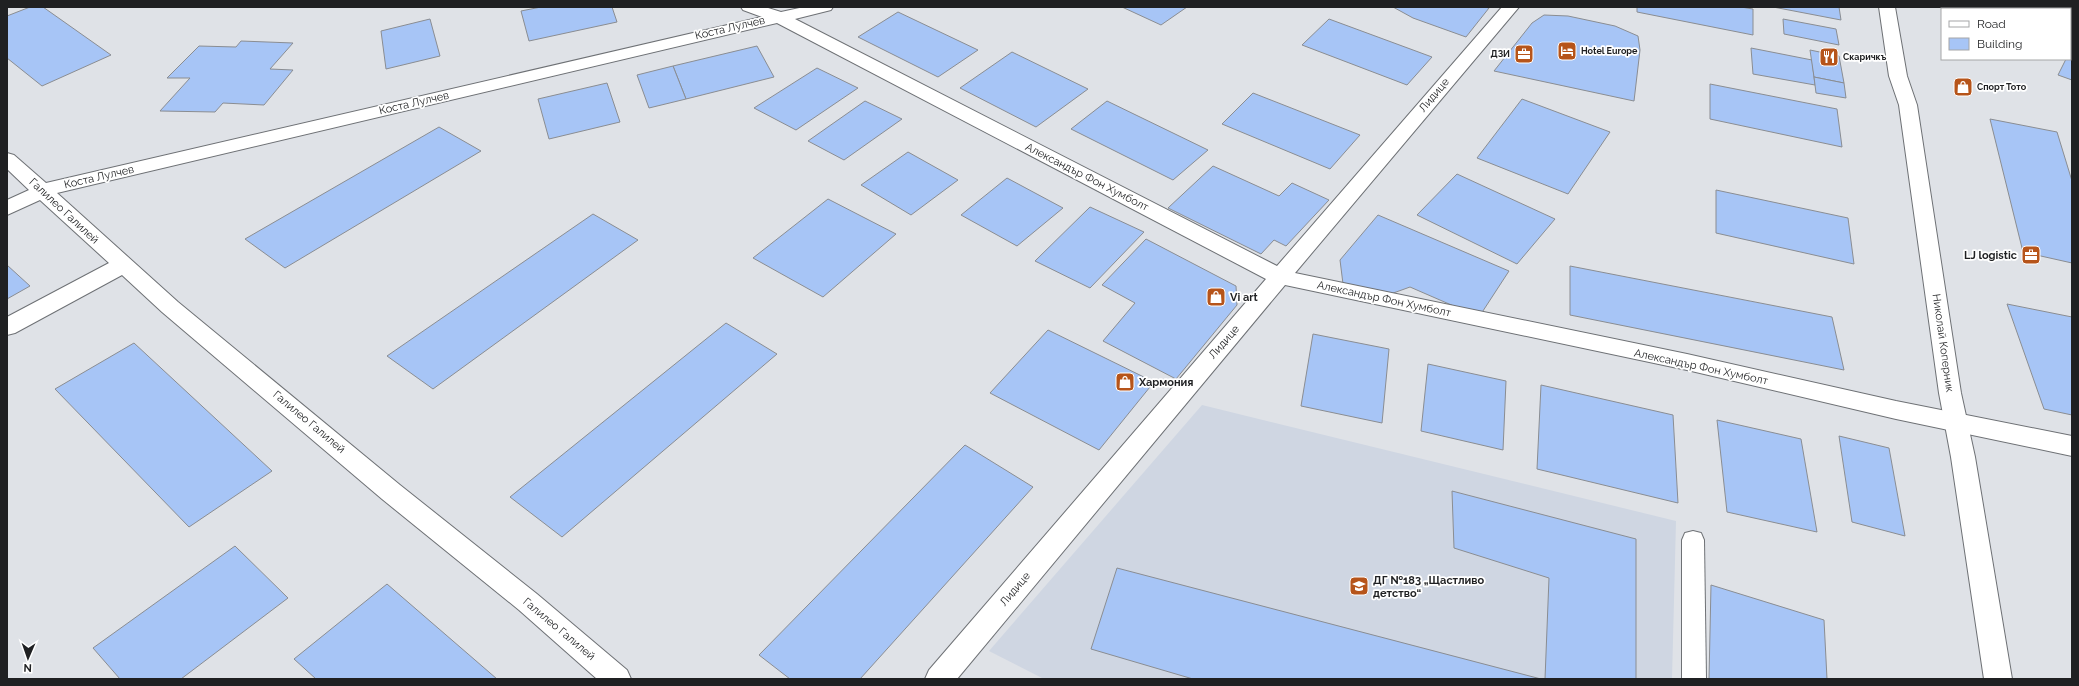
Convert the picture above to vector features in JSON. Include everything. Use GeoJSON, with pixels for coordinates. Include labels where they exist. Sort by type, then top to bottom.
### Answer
{"type":"FeatureCollection","features":[{"type":"Feature","properties":{"kind":"street","name":"Александър Фон Хумболт"},"geometry":{"type":"LineString","coordinates":[[749,7],[778,17],[1280,277],[1686,362],[1896,410],[2072,446]]}},
{"type":"Feature","properties":{"kind":"street","name":"Коста Лулчев"},"geometry":{"type":"LineString","coordinates":[[7,208],[44,190],[825,7]]}},
{"type":"Feature","properties":{"kind":"street","name":"Лидице"},"geometry":{"type":"LineString","coordinates":[[939,679],[1280,277],[1378,164],[1433,96],[1512,7]]}},
{"type":"Feature","properties":{"kind":"street","name":"Николай Коперник"},"geometry":{"type":"LineString","coordinates":[[1887,7],[1898,76],[1908,105],[1950,393],[1982,570],[1998,679]]}},
{"type":"Feature","properties":{"kind":"street","name":"Галилео Галилей"},"geometry":{"type":"LineString","coordinates":[[7,159],[44,190],[122,265],[170,307],[202,332],[391,492],[528,602],[617,679]]}},
{"type":"Feature","properties":{"kind":"street"},"geometry":{"type":"LineString","coordinates":[[7,327],[122,265]]}},
{"type":"Feature","properties":{"kind":"lane"},"geometry":{"type":"LineString","coordinates":[[1693,540],[1694,679]]}},
{"type":"Feature","properties":{"kind":"shaded area","name":"ДГ №183 „Щастливо детство“"},"geometry":{"type":"Polygon","coordinates":[[[1202,405],[1676,521],[1672,679],[1044,679],[989,651],[1202,405]]]}},
{"type":"Feature","properties":{"kind":"building"},"geometry":{"type":"Polygon","coordinates":[[[30,7],[43,7],[111,55],[42,86],[7,58],[7,16],[30,7]]]}},
{"type":"Feature","properties":{"kind":"building"},"geometry":{"type":"Polygon","coordinates":[[[541,7],[612,7],[617,22],[529,41],[521,11],[541,7]]]}},
{"type":"Feature","properties":{"kind":"building"},"geometry":{"type":"Polygon","coordinates":[[[1122,7],[1187,7],[1161,25],[1122,7]]]}},
{"type":"Feature","properties":{"kind":"building"},"geometry":{"type":"Polygon","coordinates":[[[1393,7],[1489,8],[1466,37],[1413,18],[1393,7]]]}},
{"type":"Feature","properties":{"kind":"building"},"geometry":{"type":"Polygon","coordinates":[[[1637,7],[1741,7],[1753,9],[1753,35],[1637,12],[1637,7]]]}},
{"type":"Feature","properties":{"kind":"building"},"geometry":{"type":"Polygon","coordinates":[[[1773,7],[1839,7],[1841,20],[1773,7]]]}},
{"type":"Feature","properties":{"kind":"building"},"geometry":{"type":"Polygon","coordinates":[[[898,12],[978,50],[938,77],[858,37],[898,12]]]}},
{"type":"Feature","properties":{"kind":"building"},"geometry":{"type":"Polygon","coordinates":[[[1544,15],[1568,16],[1615,26],[1638,36],[1640,50],[1634,101],[1494,71],[1532,23],[1544,15]]]}},
{"type":"Feature","properties":{"kind":"building"},"geometry":{"type":"Polygon","coordinates":[[[430,19],[440,56],[386,69],[381,31],[430,19]]]}},
{"type":"Feature","properties":{"kind":"building"},"geometry":{"type":"Polygon","coordinates":[[[1329,19],[1432,57],[1407,85],[1302,45],[1329,19]]]}},
{"type":"Feature","properties":{"kind":"building"},"geometry":{"type":"Polygon","coordinates":[[[1783,19],[1836,29],[1839,45],[1784,34],[1783,19]]]}},
{"type":"Feature","properties":{"kind":"building"},"geometry":{"type":"Polygon","coordinates":[[[241,41],[293,43],[270,69],[293,70],[264,105],[223,103],[215,112],[160,111],[190,78],[167,78],[199,46],[236,47],[241,41]]]}},
{"type":"Feature","properties":{"kind":"building"},"geometry":{"type":"Polygon","coordinates":[[[757,46],[774,77],[686,99],[673,66],[757,46]]]}},
{"type":"Feature","properties":{"kind":"building"},"geometry":{"type":"Polygon","coordinates":[[[2072,47],[2072,80],[2058,75],[2066,60],[2071,60],[2072,47]]]}},
{"type":"Feature","properties":{"kind":"building"},"geometry":{"type":"Polygon","coordinates":[[[1751,48],[1812,60],[1815,85],[1753,74],[1751,48]]]}},
{"type":"Feature","properties":{"kind":"building"},"geometry":{"type":"Polygon","coordinates":[[[1810,50],[1839,56],[1844,83],[1814,77],[1810,50]]]}},
{"type":"Feature","properties":{"kind":"building"},"geometry":{"type":"Polygon","coordinates":[[[1012,52],[1088,89],[1036,127],[960,88],[1012,52]]]}},
{"type":"Feature","properties":{"kind":"building"},"geometry":{"type":"Polygon","coordinates":[[[673,66],[686,99],[649,108],[637,75],[673,66]]]}},
{"type":"Feature","properties":{"kind":"building"},"geometry":{"type":"Polygon","coordinates":[[[817,68],[858,88],[796,130],[754,108],[817,68]]]}},
{"type":"Feature","properties":{"kind":"building"},"geometry":{"type":"Polygon","coordinates":[[[1814,77],[1844,83],[1846,98],[1816,93],[1814,77]]]}},
{"type":"Feature","properties":{"kind":"building"},"geometry":{"type":"Polygon","coordinates":[[[607,83],[620,122],[549,139],[538,99],[607,83]]]}},
{"type":"Feature","properties":{"kind":"building"},"geometry":{"type":"Polygon","coordinates":[[[1710,84],[1837,109],[1842,147],[1710,119],[1710,84]]]}},
{"type":"Feature","properties":{"kind":"building"},"geometry":{"type":"Polygon","coordinates":[[[1253,93],[1360,135],[1330,169],[1222,124],[1253,93]]]}},
{"type":"Feature","properties":{"kind":"building"},"geometry":{"type":"Polygon","coordinates":[[[1522,99],[1610,132],[1568,194],[1477,158],[1522,99]]]}},
{"type":"Feature","properties":{"kind":"building"},"geometry":{"type":"Polygon","coordinates":[[[865,101],[902,119],[844,160],[808,141],[865,101]]]}},
{"type":"Feature","properties":{"kind":"building"},"geometry":{"type":"Polygon","coordinates":[[[1107,101],[1208,150],[1173,180],[1071,129],[1107,101]]]}},
{"type":"Feature","properties":{"kind":"building"},"geometry":{"type":"Polygon","coordinates":[[[1990,119],[2057,132],[2072,181],[2072,263],[2023,252],[1990,119]]]}},
{"type":"Feature","properties":{"kind":"building"},"geometry":{"type":"Polygon","coordinates":[[[439,127],[481,151],[285,268],[245,239],[439,127]]]}},
{"type":"Feature","properties":{"kind":"building"},"geometry":{"type":"Polygon","coordinates":[[[908,152],[958,180],[911,215],[861,185],[908,152]]]}},
{"type":"Feature","properties":{"kind":"building"},"geometry":{"type":"Polygon","coordinates":[[[1213,166],[1279,196],[1292,183],[1329,200],[1286,246],[1274,240],[1261,254],[1168,208],[1213,166]]]}},
{"type":"Feature","properties":{"kind":"building"},"geometry":{"type":"Polygon","coordinates":[[[1457,174],[1555,219],[1517,264],[1417,215],[1457,174]]]}},
{"type":"Feature","properties":{"kind":"building"},"geometry":{"type":"Polygon","coordinates":[[[1007,178],[1063,208],[1017,246],[961,215],[1007,178]]]}},
{"type":"Feature","properties":{"kind":"building"},"geometry":{"type":"Polygon","coordinates":[[[1716,190],[1848,218],[1854,264],[1716,233],[1716,190]]]}},
{"type":"Feature","properties":{"kind":"building"},"geometry":{"type":"Polygon","coordinates":[[[828,199],[896,234],[823,297],[753,258],[828,199]]]}},
{"type":"Feature","properties":{"kind":"building"},"geometry":{"type":"Polygon","coordinates":[[[1090,207],[1144,232],[1090,288],[1035,261],[1090,207]]]}},
{"type":"Feature","properties":{"kind":"building"},"geometry":{"type":"Polygon","coordinates":[[[593,214],[638,240],[433,389],[387,356],[593,214]]]}},
{"type":"Feature","properties":{"kind":"building"},"geometry":{"type":"Polygon","coordinates":[[[1378,215],[1509,271],[1479,317],[1410,287],[1385,296],[1343,284],[1340,260],[1378,215]]]}},
{"type":"Feature","properties":{"kind":"building"},"geometry":{"type":"Polygon","coordinates":[[[1146,239],[1236,286],[1237,305],[1176,379],[1103,341],[1135,303],[1102,285],[1146,239]]]}},
{"type":"Feature","properties":{"kind":"building"},"geometry":{"type":"Polygon","coordinates":[[[7,265],[30,286],[7,299],[7,265]]]}},
{"type":"Feature","properties":{"kind":"building"},"geometry":{"type":"Polygon","coordinates":[[[1570,266],[1832,317],[1844,370],[1570,315],[1570,266]]]}},
{"type":"Feature","properties":{"kind":"building"},"geometry":{"type":"Polygon","coordinates":[[[2007,304],[2072,317],[2072,415],[2044,409],[2007,304]]]}},
{"type":"Feature","properties":{"kind":"building"},"geometry":{"type":"Polygon","coordinates":[[[726,323],[777,354],[562,537],[510,497],[726,323]]]}},
{"type":"Feature","properties":{"kind":"building"},"geometry":{"type":"Polygon","coordinates":[[[1048,330],[1154,382],[1099,450],[990,393],[1048,330]]]}},
{"type":"Feature","properties":{"kind":"building"},"geometry":{"type":"Polygon","coordinates":[[[1313,334],[1389,349],[1382,423],[1301,406],[1313,334]]]}},
{"type":"Feature","properties":{"kind":"building"},"geometry":{"type":"Polygon","coordinates":[[[134,343],[272,471],[189,527],[55,389],[134,343]]]}},
{"type":"Feature","properties":{"kind":"building"},"geometry":{"type":"Polygon","coordinates":[[[1428,364],[1506,381],[1503,450],[1421,431],[1428,364]]]}},
{"type":"Feature","properties":{"kind":"building"},"geometry":{"type":"Polygon","coordinates":[[[1541,385],[1673,415],[1678,503],[1537,469],[1541,385]]]}},
{"type":"Feature","properties":{"kind":"building"},"geometry":{"type":"Polygon","coordinates":[[[1717,420],[1801,439],[1817,532],[1727,512],[1717,420]]]}},
{"type":"Feature","properties":{"kind":"building"},"geometry":{"type":"Polygon","coordinates":[[[1839,436],[1889,448],[1905,536],[1852,522],[1839,436]]]}},
{"type":"Feature","properties":{"kind":"building"},"geometry":{"type":"Polygon","coordinates":[[[965,445],[1033,487],[860,679],[790,679],[759,655],[965,445]]]}},
{"type":"Feature","properties":{"kind":"building"},"geometry":{"type":"Polygon","coordinates":[[[1452,491],[1636,539],[1636,679],[1545,679],[1549,578],[1454,548],[1452,491]]]}},
{"type":"Feature","properties":{"kind":"building"},"geometry":{"type":"Polygon","coordinates":[[[235,546],[288,598],[181,679],[120,679],[93,648],[235,546]]]}},
{"type":"Feature","properties":{"kind":"building"},"geometry":{"type":"Polygon","coordinates":[[[1117,568],[1541,679],[1193,679],[1091,649],[1117,568]]]}},
{"type":"Feature","properties":{"kind":"building"},"geometry":{"type":"Polygon","coordinates":[[[387,584],[497,679],[316,679],[294,659],[387,584]]]}},
{"type":"Feature","properties":{"kind":"building"},"geometry":{"type":"Polygon","coordinates":[[[1711,585],[1824,620],[1827,679],[1709,679],[1711,585]]]}},
{"type":"Feature","properties":{"kind":"place","name":"Hotel Europe"},"geometry":{"type":"Point","coordinates":[1567,51]}},
{"type":"Feature","properties":{"kind":"place","name":"ДЗИ"},"geometry":{"type":"Point","coordinates":[1524,54]}},
{"type":"Feature","properties":{"kind":"place","name":"Скаричкъ"},"geometry":{"type":"Point","coordinates":[1829,57]}},
{"type":"Feature","properties":{"kind":"place","name":"Спорт Тото"},"geometry":{"type":"Point","coordinates":[1963,87]}},
{"type":"Feature","properties":{"kind":"place","name":"LJ logistic"},"geometry":{"type":"Point","coordinates":[2031,255]}},
{"type":"Feature","properties":{"kind":"place","name":"Vi art"},"geometry":{"type":"Point","coordinates":[1216,297]}},
{"type":"Feature","properties":{"kind":"place","name":"Хармония"},"geometry":{"type":"Point","coordinates":[1125,382]}},
{"type":"Feature","properties":{"kind":"place","name":"ДГ №183 „Щастливо детство“"},"geometry":{"type":"Point","coordinates":[1359,586]}}]}
